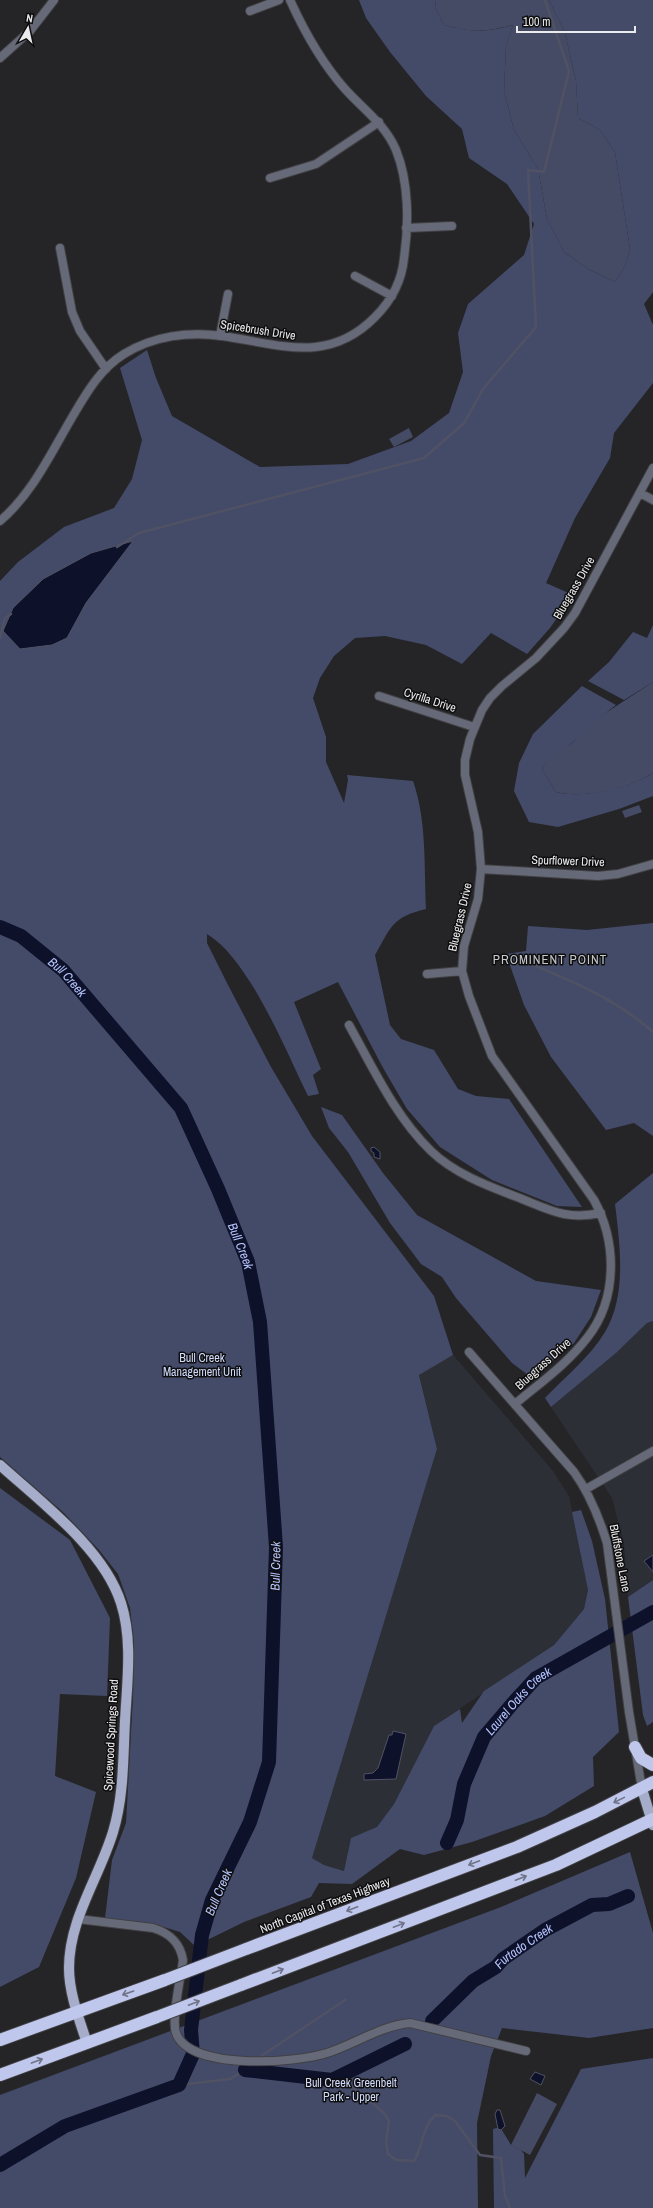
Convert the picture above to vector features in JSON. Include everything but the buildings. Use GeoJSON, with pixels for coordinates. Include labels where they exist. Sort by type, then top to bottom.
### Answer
{"type":"FeatureCollection","features":[{"type":"Feature","properties":{"kind":"highway"},"geometry":{"type":"LineString","coordinates":[[635,1748],[642,1758],[653,1765]]}},
{"type":"Feature","properties":{"kind":"highway","name":"North Capital of Texas Highway"},"geometry":{"type":"LineString","coordinates":[[0,2040],[165,1980],[517,1847],[642,1789],[653,1782]]}},
{"type":"Feature","properties":{"kind":"highway"},"geometry":{"type":"LineString","coordinates":[[0,2075],[242,1985],[556,1865],[653,1821]]}},
{"type":"Feature","properties":{"kind":"main road","name":"Spicewood Springs Road"},"geometry":{"type":"LineString","coordinates":[[0,1465],[70,1530],[98,1562],[115,1589],[121,1603],[125,1622],[128,1680],[122,1787],[118,1813],[105,1855],[78,1919],[73,1937],[69,1969],[77,2011],[87,2043]]}},
{"type":"Feature","properties":{"kind":"main road"},"geometry":{"type":"LineString","coordinates":[[642,1789],[653,1821]]}},
{"type":"Feature","properties":{"kind":"street"},"geometry":{"type":"LineString","coordinates":[[0,58],[30,31],[54,0]]}},
{"type":"Feature","properties":{"kind":"street"},"geometry":{"type":"LineString","coordinates":[[250,11],[279,0]]}},
{"type":"Feature","properties":{"kind":"street","name":"Spicebrush Drive"},"geometry":{"type":"LineString","coordinates":[[0,521],[12,511],[29,491],[89,388],[106,369],[124,354],[160,339],[181,334],[220,336],[291,348],[315,348],[326,346],[338,343],[364,328],[392,296],[403,270],[406,228],[405,186],[401,168],[390,137],[379,122],[346,90],[325,65],[312,44],[290,0]]}},
{"type":"Feature","properties":{"kind":"street"},"geometry":{"type":"LineString","coordinates":[[270,178],[316,164],[379,122]]}},
{"type":"Feature","properties":{"kind":"street"},"geometry":{"type":"LineString","coordinates":[[406,228],[452,226]]}},
{"type":"Feature","properties":{"kind":"street"},"geometry":{"type":"LineString","coordinates":[[60,248],[72,312],[80,331],[106,369]]}},
{"type":"Feature","properties":{"kind":"street"},"geometry":{"type":"LineString","coordinates":[[355,276],[392,296]]}},
{"type":"Feature","properties":{"kind":"street"},"geometry":{"type":"LineString","coordinates":[[220,336],[228,294]]}},
{"type":"Feature","properties":{"kind":"street","name":"Bluegrass Drive"},"geometry":{"type":"LineString","coordinates":[[515,1404],[568,1360],[588,1337],[604,1309],[608,1292],[611,1262],[610,1245],[601,1213],[587,1189],[492,1056],[469,996],[462,970],[464,946],[478,899],[481,869],[478,832],[465,775],[465,760],[474,727],[490,698],[536,658],[564,628],[575,613],[653,468]]}},
{"type":"Feature","properties":{"kind":"street"},"geometry":{"type":"LineString","coordinates":[[640,493],[653,500]]}},
{"type":"Feature","properties":{"kind":"street","name":"Cyrilla Drive"},"geometry":{"type":"LineString","coordinates":[[379,696],[474,727]]}},
{"type":"Feature","properties":{"kind":"street","name":"Spurflower Drive"},"geometry":{"type":"LineString","coordinates":[[481,869],[598,876],[618,874],[653,864]]}},
{"type":"Feature","properties":{"kind":"street"},"geometry":{"type":"LineString","coordinates":[[427,974],[462,970]]}},
{"type":"Feature","properties":{"kind":"street"},"geometry":{"type":"LineString","coordinates":[[349,1025],[389,1096],[409,1126],[432,1152],[460,1171],[489,1186],[564,1215],[584,1216],[601,1213]]}},
{"type":"Feature","properties":{"kind":"street","name":"Bluffstone Lane"},"geometry":{"type":"LineString","coordinates":[[469,1352],[560,1455],[586,1489],[600,1520],[607,1543],[614,1584],[629,1712],[642,1789]]}},
{"type":"Feature","properties":{"kind":"street"},"geometry":{"type":"LineString","coordinates":[[586,1489],[653,1451]]}},
{"type":"Feature","properties":{"kind":"street"},"geometry":{"type":"LineString","coordinates":[[78,1919],[153,1928],[162,1930],[174,1939],[182,1952],[183,1960],[175,2020],[179,2039],[187,2047],[207,2056],[228,2060],[305,2059],[343,2048],[392,2026],[410,2023],[526,2051]]}},
{"type":"Feature","properties":{"kind":"shaded area"},"geometry":{"type":"Polygon","coordinates":[[[436,0],[549,0],[565,33],[576,81],[578,118],[600,130],[615,152],[630,249],[625,266],[615,282],[588,269],[564,252],[547,219],[538,169],[514,130],[504,91],[506,46],[513,25],[478,31],[444,25],[435,7],[436,0]]]}},
{"type":"Feature","properties":{"kind":"shaded area"},"geometry":{"type":"Polygon","coordinates":[[[409,428],[413,437],[394,447],[389,439],[409,428]]]}},
{"type":"Feature","properties":{"kind":"shaded area"},"geometry":{"type":"Polygon","coordinates":[[[133,541],[86,603],[67,638],[52,645],[20,649],[3,631],[13,608],[43,579],[91,553],[133,541]]]}},
{"type":"Feature","properties":{"kind":"shaded area"},"geometry":{"type":"Polygon","coordinates":[[[653,682],[653,773],[631,784],[606,791],[580,794],[556,792],[542,769],[550,757],[572,743],[601,716],[653,682]]]}},
{"type":"Feature","properties":{"kind":"shaded area"},"geometry":{"type":"Polygon","coordinates":[[[639,805],[642,812],[625,818],[622,811],[639,805]]]}},
{"type":"Feature","properties":{"kind":"shaded area"},"geometry":{"type":"Polygon","coordinates":[[[374,1147],[380,1152],[380,1159],[374,1157],[374,1153],[371,1151],[371,1148],[374,1147]]]}},
{"type":"Feature","properties":{"kind":"shaded area"},"geometry":{"type":"Polygon","coordinates":[[[653,1321],[653,1580],[628,1597],[624,1544],[612,1498],[551,1407],[616,1353],[647,1323],[653,1321]]]}},
{"type":"Feature","properties":{"kind":"shaded area"},"geometry":{"type":"Polygon","coordinates":[[[453,1355],[553,1471],[569,1496],[588,1590],[584,1609],[554,1645],[434,1726],[394,1804],[377,1828],[351,1838],[344,1871],[324,1865],[312,1858],[437,1449],[419,1374],[453,1355]]]}},
{"type":"Feature","properties":{"kind":"shaded area"},"geometry":{"type":"Polygon","coordinates":[[[653,1555],[653,1572],[644,1561],[653,1555]]]}},
{"type":"Feature","properties":{"kind":"shaded area"},"geometry":{"type":"Polygon","coordinates":[[[393,1731],[406,1734],[396,1779],[364,1780],[364,1774],[373,1773],[378,1768],[389,1735],[392,1735],[393,1731]]]}},
{"type":"Feature","properties":{"kind":"shaded area"},"geometry":{"type":"Polygon","coordinates":[[[535,2072],[545,2076],[541,2085],[530,2079],[535,2072]]]}},
{"type":"Feature","properties":{"kind":"shaded area"},"geometry":{"type":"Polygon","coordinates":[[[537,2093],[557,2104],[530,2155],[511,2145],[537,2093]]]}},
{"type":"Feature","properties":{"kind":"shaded area"},"geometry":{"type":"Polygon","coordinates":[[[497,2110],[500,2110],[505,2126],[501,2130],[498,2129],[495,2114],[497,2110]]]}},
{"type":"Feature","properties":{"kind":"green space","name":"Bull Creek Management Unit"},"geometry":{"type":"Polygon","coordinates":[[[359,0],[436,0],[435,7],[444,25],[478,31],[513,25],[506,46],[504,91],[514,130],[538,169],[547,219],[564,252],[588,269],[615,282],[625,266],[630,249],[615,152],[600,130],[578,118],[576,81],[565,33],[549,0],[653,0],[653,292],[644,304],[653,325],[653,383],[614,433],[610,458],[575,518],[546,583],[573,595],[550,628],[527,654],[491,633],[462,664],[426,645],[385,636],[355,638],[334,656],[320,678],[313,698],[326,737],[326,762],[344,803],[348,780],[347,775],[413,781],[421,812],[424,844],[426,909],[406,916],[394,924],[375,955],[390,1025],[401,1039],[434,1050],[458,1089],[476,1096],[509,1099],[582,1207],[557,1206],[492,1180],[440,1147],[407,1109],[382,1066],[338,982],[294,1002],[321,1069],[313,1075],[319,1094],[308,1096],[252,984],[222,946],[207,934],[207,943],[228,985],[271,1067],[312,1136],[434,1296],[453,1355],[419,1375],[437,1449],[312,1858],[324,1865],[344,1871],[351,1838],[377,1827],[394,1804],[434,1726],[460,1709],[462,1723],[484,1691],[554,1645],[584,1609],[588,1590],[572,1512],[581,1510],[592,1541],[605,1599],[619,1732],[593,1757],[594,1786],[545,1816],[472,1842],[424,1855],[400,1849],[352,1884],[319,1883],[311,1897],[244,1922],[195,1946],[180,1932],[154,1924],[105,1918],[112,1860],[126,1823],[133,1697],[134,1642],[130,1608],[118,1574],[99,1550],[64,1513],[0,1457],[0,581],[18,562],[64,527],[114,508],[132,479],[142,440],[120,368],[147,350],[156,378],[172,416],[260,467],[348,464],[411,441],[449,413],[463,372],[458,333],[468,304],[524,255],[534,224],[507,184],[469,158],[462,129],[426,96],[390,52],[366,18],[359,0]]]}},
{"type":"Feature","properties":{"kind":"green space"},"geometry":{"type":"Polygon","coordinates":[[[653,625],[653,682],[624,700],[588,681],[609,662],[633,632],[647,638],[653,625]]]}},
{"type":"Feature","properties":{"kind":"green space"},"geometry":{"type":"Polygon","coordinates":[[[582,686],[616,705],[573,742],[552,757],[542,769],[556,792],[580,794],[606,791],[632,783],[653,773],[653,796],[619,809],[558,827],[529,822],[514,791],[519,763],[533,734],[582,686]]]}},
{"type":"Feature","properties":{"kind":"green space"},"geometry":{"type":"Polygon","coordinates":[[[653,923],[653,1136],[634,1123],[606,1130],[551,1057],[524,1005],[506,954],[526,951],[528,926],[587,930],[653,923]]]}},
{"type":"Feature","properties":{"kind":"green space"},"geometry":{"type":"Polygon","coordinates":[[[321,1107],[342,1115],[383,1173],[417,1215],[536,1281],[601,1290],[591,1317],[574,1343],[532,1378],[512,1363],[456,1298],[442,1277],[421,1264],[390,1223],[348,1152],[329,1128],[321,1107]]]}},
{"type":"Feature","properties":{"kind":"green space"},"geometry":{"type":"Polygon","coordinates":[[[653,1173],[653,1321],[647,1323],[616,1353],[551,1407],[545,1398],[592,1350],[605,1332],[612,1318],[617,1302],[620,1270],[619,1236],[615,1204],[653,1173]]]}},
{"type":"Feature","properties":{"kind":"green space"},"geometry":{"type":"Polygon","coordinates":[[[0,1488],[70,1540],[110,1618],[107,1696],[60,1694],[55,1776],[96,1792],[76,1878],[39,1967],[0,1987],[0,1488]]]}},
{"type":"Feature","properties":{"kind":"green space"},"geometry":{"type":"Polygon","coordinates":[[[653,1580],[653,1722],[647,1726],[643,1715],[628,1597],[653,1580]]]}},
{"type":"Feature","properties":{"kind":"green space","name":"Bull Creek Greenbelt Park - Upper"},"geometry":{"type":"Polygon","coordinates":[[[630,1852],[653,1933],[653,2028],[589,2038],[502,2028],[491,2056],[477,2123],[478,2208],[0,2208],[0,2095],[501,1907],[630,1852]]]}},
{"type":"Feature","properties":{"kind":"green space"},"geometry":{"type":"Polygon","coordinates":[[[653,2058],[653,2208],[494,2208],[493,2129],[500,2127],[511,2145],[521,2150],[524,2154],[525,2178],[581,2069],[653,2058]]]}},
{"type":"Feature","properties":{"kind":"waterway"},"geometry":{"type":"LineString","coordinates":[[117,547],[139,533],[424,458],[464,423],[483,389],[536,327],[528,170],[544,172],[569,71],[545,0]]}},
{"type":"Feature","properties":{"kind":"waterway"},"geometry":{"type":"LineString","coordinates":[[0,638],[5,618],[11,614]]}},
{"type":"Feature","properties":{"kind":"waterway","name":"Bull Creek"},"geometry":{"type":"LineString","coordinates":[[0,927],[21,936],[63,970],[181,1108],[218,1189],[248,1262],[260,1322],[276,1547],[269,1762],[250,1822],[212,1900],[202,1935],[191,2030],[193,2054],[179,2085],[65,2126],[0,2165]]}},
{"type":"Feature","properties":{"kind":"waterway"},"geometry":{"type":"LineString","coordinates":[[529,963],[609,1000],[653,1032]]}},
{"type":"Feature","properties":{"kind":"waterway","name":"Laurel Oaks Creek"},"geometry":{"type":"LineString","coordinates":[[447,1843],[457,1820],[464,1784],[484,1737],[513,1703],[536,1678],[653,1612]]}},
{"type":"Feature","properties":{"kind":"waterway","name":"Furtado Creek"},"geometry":{"type":"LineString","coordinates":[[432,2021],[473,1981],[496,1967],[503,1959],[545,1930],[592,1905],[609,1904],[628,1896]]}},
{"type":"Feature","properties":{"kind":"waterway","name":"Laurel Oaks Creek"},"geometry":{"type":"LineString","coordinates":[[261,2056],[345,2000]]}},
{"type":"Feature","properties":{"kind":"waterway","name":"Furtado Creek"},"geometry":{"type":"LineString","coordinates":[[245,2070],[332,2080],[405,2044]]}},
{"type":"Feature","properties":{"kind":"waterway","name":"Laurel Oaks Creek"},"geometry":{"type":"LineString","coordinates":[[179,2085],[230,2079],[245,2070]]}},
{"type":"Feature","properties":{"kind":"waterway"},"geometry":{"type":"LineString","coordinates":[[341,2077],[384,2113],[389,2121],[386,2142],[388,2154],[396,2160],[414,2161],[425,2131],[435,2115],[447,2116],[455,2121],[480,2155],[501,2158],[505,2196],[510,2208]]}},
{"type":"Feature","properties":{"kind":"district","name":"PROMINENT POINT"},"geometry":{"type":"Point","coordinates":[550,959]}}]}
